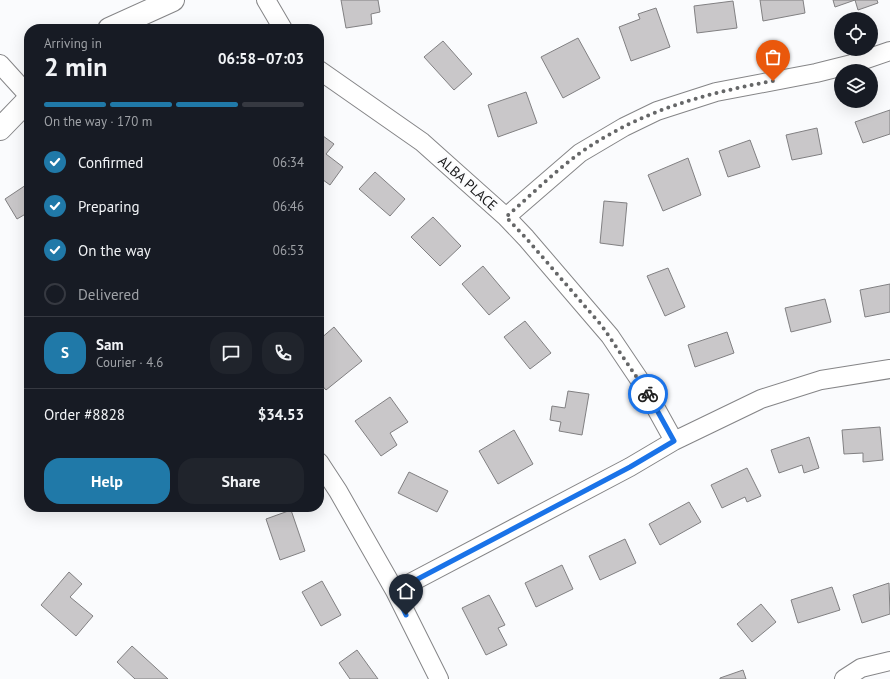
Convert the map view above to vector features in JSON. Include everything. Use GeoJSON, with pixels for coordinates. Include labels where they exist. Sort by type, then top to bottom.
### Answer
{"type":"FeatureCollection","features":[{"type":"Feature","properties":{"kind":"street"},"geometry":{"type":"LineString","coordinates":[[120,24],[173,0]]}},
{"type":"Feature","properties":{"kind":"street"},"geometry":{"type":"LineString","coordinates":[[266,0],[280,24]]}},
{"type":"Feature","properties":{"kind":"street"},"geometry":{"type":"LineString","coordinates":[[506,217],[580,153],[624,127],[657,111],[716,92],[816,73],[852,64],[890,51]]}},
{"type":"Feature","properties":{"kind":"street"},"geometry":{"type":"LineString","coordinates":[[0,64],[24,92]]}},
{"type":"Feature","properties":{"kind":"street","name":"ALBA PLACE"},"geometry":{"type":"LineString","coordinates":[[324,73],[422,142],[506,217],[531,243],[610,336],[643,385],[674,441]]}},
{"type":"Feature","properties":{"kind":"street"},"geometry":{"type":"LineString","coordinates":[[0,129],[24,103]]}},
{"type":"Feature","properties":{"kind":"street"},"geometry":{"type":"LineString","coordinates":[[395,591],[630,467],[674,441],[761,399],[790,389],[838,376],[890,369]]}},
{"type":"Feature","properties":{"kind":"street"},"geometry":{"type":"LineString","coordinates":[[324,470],[338,491],[395,591],[440,679]]}},
{"type":"Feature","properties":{"kind":"street"},"geometry":{"type":"LineString","coordinates":[[844,679],[861,668],[890,661]]}},
{"type":"Feature","properties":{"kind":"building"},"geometry":{"type":"Polygon","coordinates":[[[341,0],[378,0],[380,12],[371,14],[372,24],[346,28],[341,0]]]}},
{"type":"Feature","properties":{"kind":"building"},"geometry":{"type":"Polygon","coordinates":[[[760,0],[803,0],[805,13],[763,21],[760,0]]]}},
{"type":"Feature","properties":{"kind":"building"},"geometry":{"type":"Polygon","coordinates":[[[833,0],[855,0],[835,7],[833,0]]]}},
{"type":"Feature","properties":{"kind":"building"},"geometry":{"type":"Polygon","coordinates":[[[855,0],[877,0],[878,3],[858,10],[855,0]]]}},
{"type":"Feature","properties":{"kind":"building"},"geometry":{"type":"Polygon","coordinates":[[[733,1],[737,28],[697,33],[694,6],[733,1]]]}},
{"type":"Feature","properties":{"kind":"building"},"geometry":{"type":"Polygon","coordinates":[[[656,8],[670,47],[631,61],[619,27],[640,19],[638,14],[656,8]]]}},
{"type":"Feature","properties":{"kind":"building"},"geometry":{"type":"Polygon","coordinates":[[[578,38],[600,78],[563,98],[541,57],[578,38]]]}},
{"type":"Feature","properties":{"kind":"building"},"geometry":{"type":"Polygon","coordinates":[[[443,41],[472,74],[454,90],[424,57],[443,41]]]}},
{"type":"Feature","properties":{"kind":"building"},"geometry":{"type":"Polygon","coordinates":[[[526,92],[537,123],[498,137],[488,105],[526,92]]]}},
{"type":"Feature","properties":{"kind":"building"},"geometry":{"type":"Polygon","coordinates":[[[890,110],[890,134],[863,143],[855,122],[890,110]]]}},
{"type":"Feature","properties":{"kind":"building"},"geometry":{"type":"Polygon","coordinates":[[[817,128],[822,154],[792,160],[786,135],[817,128]]]}},
{"type":"Feature","properties":{"kind":"building"},"geometry":{"type":"Polygon","coordinates":[[[324,137],[334,144],[326,154],[343,167],[330,185],[324,181],[324,137]]]}},
{"type":"Feature","properties":{"kind":"building"},"geometry":{"type":"Polygon","coordinates":[[[750,140],[760,167],[728,177],[719,151],[750,140]]]}},
{"type":"Feature","properties":{"kind":"building"},"geometry":{"type":"Polygon","coordinates":[[[688,158],[701,195],[663,211],[648,175],[688,158]]]}},
{"type":"Feature","properties":{"kind":"building"},"geometry":{"type":"Polygon","coordinates":[[[375,172],[405,199],[390,216],[359,189],[375,172]]]}},
{"type":"Feature","properties":{"kind":"building"},"geometry":{"type":"Polygon","coordinates":[[[24,186],[24,215],[17,219],[5,199],[24,186]]]}},
{"type":"Feature","properties":{"kind":"building"},"geometry":{"type":"Polygon","coordinates":[[[604,201],[627,203],[623,246],[600,243],[604,201]]]}},
{"type":"Feature","properties":{"kind":"building"},"geometry":{"type":"Polygon","coordinates":[[[433,217],[461,246],[440,266],[411,237],[433,217]]]}},
{"type":"Feature","properties":{"kind":"building"},"geometry":{"type":"Polygon","coordinates":[[[483,266],[510,298],[489,315],[462,284],[483,266]]]}},
{"type":"Feature","properties":{"kind":"building"},"geometry":{"type":"Polygon","coordinates":[[[668,268],[685,307],[665,316],[647,276],[668,268]]]}},
{"type":"Feature","properties":{"kind":"building"},"geometry":{"type":"Polygon","coordinates":[[[890,284],[890,312],[865,317],[860,290],[890,284]]]}},
{"type":"Feature","properties":{"kind":"building"},"geometry":{"type":"Polygon","coordinates":[[[825,299],[831,322],[791,332],[785,308],[825,299]]]}},
{"type":"Feature","properties":{"kind":"building"},"geometry":{"type":"Polygon","coordinates":[[[525,321],[551,353],[530,369],[504,337],[525,321]]]}},
{"type":"Feature","properties":{"kind":"building"},"geometry":{"type":"Polygon","coordinates":[[[334,327],[362,361],[326,390],[324,388],[324,336],[334,327]]]}},
{"type":"Feature","properties":{"kind":"building"},"geometry":{"type":"Polygon","coordinates":[[[727,332],[734,353],[695,367],[688,345],[727,332]]]}},
{"type":"Feature","properties":{"kind":"building"},"geometry":{"type":"Polygon","coordinates":[[[568,391],[589,394],[582,435],[559,431],[561,422],[550,420],[552,406],[565,408],[568,391]]]}},
{"type":"Feature","properties":{"kind":"building"},"geometry":{"type":"Polygon","coordinates":[[[390,397],[408,422],[390,433],[397,445],[381,456],[355,421],[390,397]]]}},
{"type":"Feature","properties":{"kind":"building"},"geometry":{"type":"Polygon","coordinates":[[[880,427],[883,460],[863,462],[863,453],[844,454],[842,430],[880,427]]]}},
{"type":"Feature","properties":{"kind":"building"},"geometry":{"type":"Polygon","coordinates":[[[514,430],[533,464],[498,484],[479,451],[514,430]]]}},
{"type":"Feature","properties":{"kind":"building"},"geometry":{"type":"Polygon","coordinates":[[[809,437],[819,468],[804,473],[802,465],[779,473],[771,450],[809,437]]]}},
{"type":"Feature","properties":{"kind":"building"},"geometry":{"type":"Polygon","coordinates":[[[747,468],[761,496],[747,502],[745,497],[722,508],[711,485],[747,468]]]}},
{"type":"Feature","properties":{"kind":"building"},"geometry":{"type":"Polygon","coordinates":[[[409,472],[448,491],[437,512],[398,493],[409,472]]]}},
{"type":"Feature","properties":{"kind":"building"},"geometry":{"type":"Polygon","coordinates":[[[689,502],[701,522],[660,545],[649,524],[689,502]]]}},
{"type":"Feature","properties":{"kind":"building"},"geometry":{"type":"Polygon","coordinates":[[[285,512],[292,512],[305,551],[280,560],[266,519],[285,512]]]}},
{"type":"Feature","properties":{"kind":"building"},"geometry":{"type":"Polygon","coordinates":[[[625,539],[636,563],[600,580],[589,556],[625,539]]]}},
{"type":"Feature","properties":{"kind":"building"},"geometry":{"type":"Polygon","coordinates":[[[562,565],[573,589],[536,607],[525,583],[562,565]]]}},
{"type":"Feature","properties":{"kind":"building"},"geometry":{"type":"Polygon","coordinates":[[[69,572],[82,584],[70,597],[93,616],[76,636],[41,605],[69,572]]]}},
{"type":"Feature","properties":{"kind":"building"},"geometry":{"type":"Polygon","coordinates":[[[322,581],[341,615],[321,626],[302,592],[322,581]]]}},
{"type":"Feature","properties":{"kind":"building"},"geometry":{"type":"Polygon","coordinates":[[[889,583],[890,614],[862,623],[853,595],[889,583]]]}},
{"type":"Feature","properties":{"kind":"building"},"geometry":{"type":"Polygon","coordinates":[[[832,587],[840,610],[798,623],[791,600],[832,587]]]}},
{"type":"Feature","properties":{"kind":"building"},"geometry":{"type":"Polygon","coordinates":[[[489,595],[505,625],[498,628],[507,645],[486,655],[462,608],[489,595]]]}},
{"type":"Feature","properties":{"kind":"building"},"geometry":{"type":"Polygon","coordinates":[[[761,604],[776,622],[752,642],[737,624],[761,604]]]}},
{"type":"Feature","properties":{"kind":"building"},"geometry":{"type":"Polygon","coordinates":[[[132,646],[168,679],[135,679],[117,662],[132,646]]]}},
{"type":"Feature","properties":{"kind":"building"},"geometry":{"type":"Polygon","coordinates":[[[357,650],[378,679],[350,679],[339,663],[357,650]]]}},
{"type":"Feature","properties":{"kind":"building"},"geometry":{"type":"Polygon","coordinates":[[[743,670],[746,679],[720,679],[720,678],[743,670]]]}},
{"type":"Feature","properties":{"kind":"way so far"},"geometry":{"type":"LineString","coordinates":[[648,394],[602,326],[506,217],[580,153],[624,127],[657,111],[683,102],[716,92],[773,81]]}},
{"type":"Feature","properties":{"kind":"route"},"geometry":{"type":"LineString","coordinates":[[406,615],[395,591],[630,467],[674,441],[648,394]]}}]}
